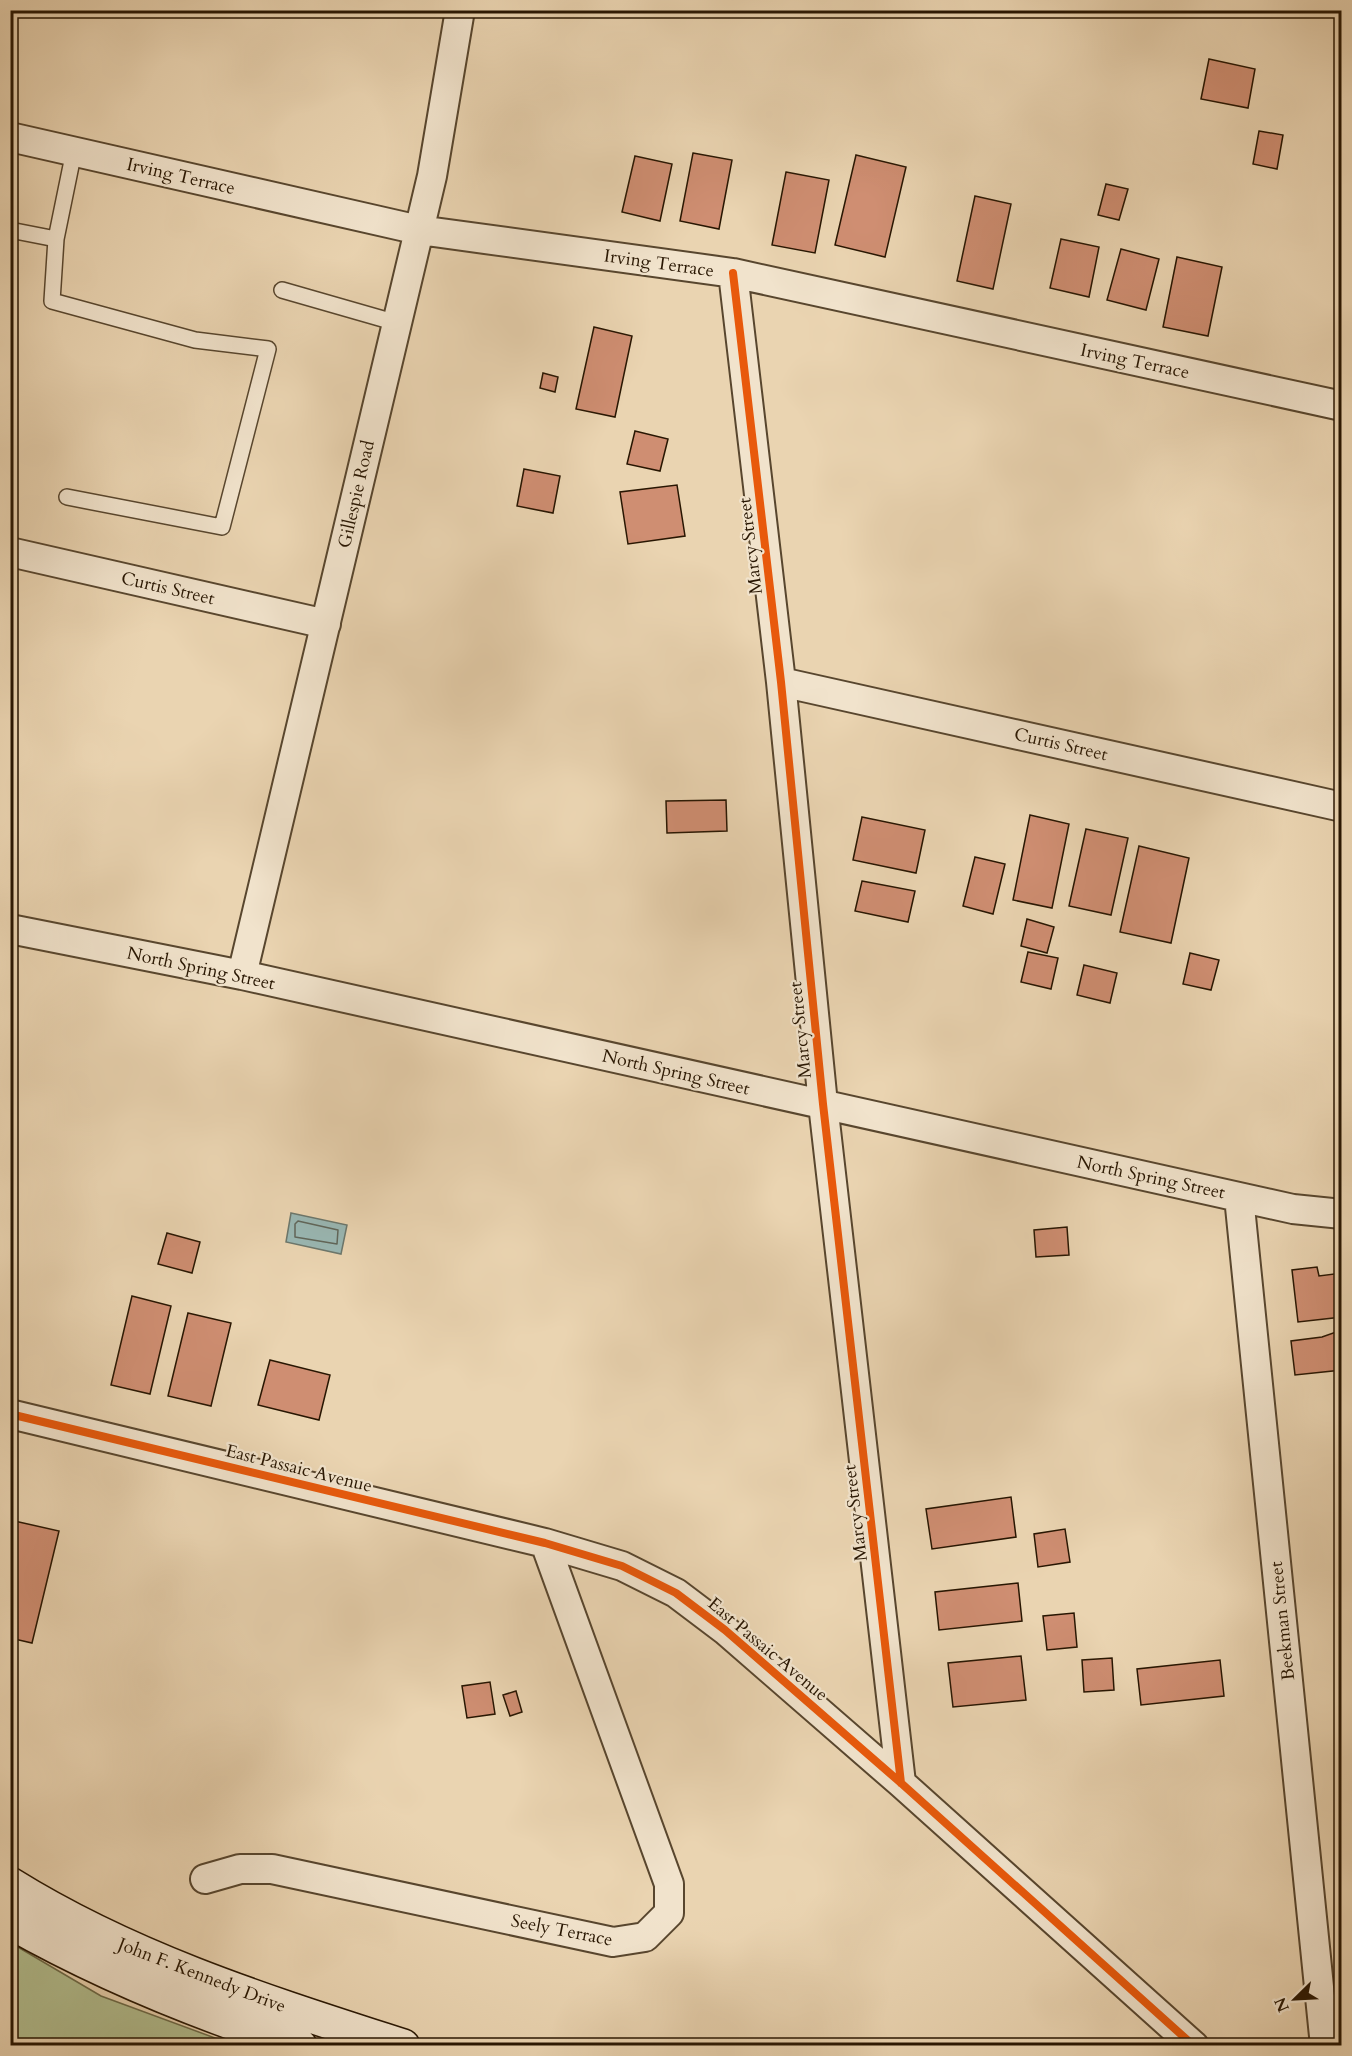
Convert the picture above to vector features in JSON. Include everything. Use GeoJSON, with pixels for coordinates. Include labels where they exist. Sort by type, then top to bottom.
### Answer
{"type":"FeatureCollection","features":[{"type":"Feature","properties":{"kind":"main road","name":"John F. Kennedy Drive"},"geometry":{"type":"LineString","coordinates":[[10,1884],[55,1911],[139,1953],[218,1985],[403,2046]]}},
{"type":"Feature","properties":{"kind":"main road","name":"John F. Kennedy Drive"},"geometry":{"type":"LineString","coordinates":[[10,1922],[126,1981],[207,2014],[300,2046]]}},
{"type":"Feature","properties":{"kind":"street","name":"Gillespie Road"},"geometry":{"type":"LineString","coordinates":[[242,975],[432,176],[460,10]]}},
{"type":"Feature","properties":{"kind":"street","name":"Irving Terrace"},"geometry":{"type":"LineString","coordinates":[[10,137],[419,230],[733,273],[1341,406]]}},
{"type":"Feature","properties":{"kind":"street","name":"Marcy Street"},"geometry":{"type":"LineString","coordinates":[[733,273],[781,682],[823,1104],[902,1783]]}},
{"type":"Feature","properties":{"kind":"street","name":"Curtis Street"},"geometry":{"type":"LineString","coordinates":[[10,552],[326,624]]}},
{"type":"Feature","properties":{"kind":"street","name":"Curtis Street"},"geometry":{"type":"LineString","coordinates":[[781,682],[1341,807]]}},
{"type":"Feature","properties":{"kind":"street","name":"North Spring Street"},"geometry":{"type":"LineString","coordinates":[[10,929],[242,975],[1293,1209],[1341,1215]]}},
{"type":"Feature","properties":{"kind":"street","name":"Beekman Street"},"geometry":{"type":"LineString","coordinates":[[1239,1197],[1325,2046]]}},
{"type":"Feature","properties":{"kind":"street","name":"East Passaic Avenue"},"geometry":{"type":"LineString","coordinates":[[10,1414],[545,1543],[621,1566],[676,1593],[725,1630],[902,1783],[1194,2046]]}},
{"type":"Feature","properties":{"kind":"street","name":"Seely Terrace"},"geometry":{"type":"LineString","coordinates":[[205,1879],[240,1869],[272,1869],[613,1942],[645,1937],[669,1913],[669,1884],[545,1543]]}},
{"type":"Feature","properties":{"kind":"lane"},"geometry":{"type":"LineString","coordinates":[[68,497],[222,527],[268,348],[195,340],[52,301],[56,239],[74,151]]}},
{"type":"Feature","properties":{"kind":"lane"},"geometry":{"type":"LineString","coordinates":[[10,230],[56,239]]}},
{"type":"Feature","properties":{"kind":"lane"},"geometry":{"type":"LineString","coordinates":[[282,290],[397,323]]}},
{"type":"Feature","properties":{"kind":"green space"},"geometry":{"type":"Polygon","coordinates":[[[11,1943],[101,1996],[234,2045],[11,2045],[11,1943]]]}},
{"type":"Feature","properties":{"kind":"water"},"geometry":{"type":"Polygon","coordinates":[[[291,1213],[347,1225],[341,1254],[286,1242],[291,1213]]]}},
{"type":"Feature","properties":{"kind":"building"},"geometry":{"type":"Polygon","coordinates":[[[1209,59],[1255,69],[1248,108],[1201,99],[1209,59]]]}},
{"type":"Feature","properties":{"kind":"building"},"geometry":{"type":"Polygon","coordinates":[[[1259,131],[1283,135],[1277,169],[1253,164],[1259,131]]]}},
{"type":"Feature","properties":{"kind":"building"},"geometry":{"type":"Polygon","coordinates":[[[693,153],[732,160],[719,229],[680,221],[693,153]]]}},
{"type":"Feature","properties":{"kind":"building"},"geometry":{"type":"Polygon","coordinates":[[[856,155],[906,167],[885,257],[835,245],[856,155]]]}},
{"type":"Feature","properties":{"kind":"building"},"geometry":{"type":"Polygon","coordinates":[[[635,156],[672,164],[660,221],[622,212],[635,156]]]}},
{"type":"Feature","properties":{"kind":"building"},"geometry":{"type":"Polygon","coordinates":[[[786,172],[829,180],[815,253],[772,245],[786,172]]]}},
{"type":"Feature","properties":{"kind":"building"},"geometry":{"type":"Polygon","coordinates":[[[1106,184],[1128,189],[1119,220],[1098,215],[1106,184]]]}},
{"type":"Feature","properties":{"kind":"building"},"geometry":{"type":"Polygon","coordinates":[[[975,196],[1011,204],[993,289],[957,281],[975,196]]]}},
{"type":"Feature","properties":{"kind":"building"},"geometry":{"type":"Polygon","coordinates":[[[1061,239],[1099,247],[1089,297],[1050,288],[1061,239]]]}},
{"type":"Feature","properties":{"kind":"building"},"geometry":{"type":"Polygon","coordinates":[[[1121,249],[1159,259],[1146,310],[1107,300],[1121,249]]]}},
{"type":"Feature","properties":{"kind":"building"},"geometry":{"type":"Polygon","coordinates":[[[1177,257],[1222,267],[1208,336],[1163,327],[1177,257]]]}},
{"type":"Feature","properties":{"kind":"building"},"geometry":{"type":"Polygon","coordinates":[[[594,327],[632,336],[615,417],[576,409],[594,327]]]}},
{"type":"Feature","properties":{"kind":"building"},"geometry":{"type":"Polygon","coordinates":[[[543,373],[558,377],[555,392],[540,388],[543,373]]]}},
{"type":"Feature","properties":{"kind":"building"},"geometry":{"type":"Polygon","coordinates":[[[635,431],[668,439],[660,471],[627,464],[635,431]]]}},
{"type":"Feature","properties":{"kind":"building"},"geometry":{"type":"Polygon","coordinates":[[[524,469],[560,476],[553,513],[517,506],[524,469]]]}},
{"type":"Feature","properties":{"kind":"building"},"geometry":{"type":"Polygon","coordinates":[[[677,485],[685,536],[628,544],[620,492],[677,485]]]}},
{"type":"Feature","properties":{"kind":"building"},"geometry":{"type":"Polygon","coordinates":[[[726,800],[727,831],[667,833],[666,801],[726,800]]]}},
{"type":"Feature","properties":{"kind":"building"},"geometry":{"type":"Polygon","coordinates":[[[1030,815],[1069,824],[1052,908],[1013,900],[1030,815]]]}},
{"type":"Feature","properties":{"kind":"building"},"geometry":{"type":"Polygon","coordinates":[[[862,817],[925,830],[916,873],[853,860],[862,817]]]}},
{"type":"Feature","properties":{"kind":"building"},"geometry":{"type":"Polygon","coordinates":[[[1086,829],[1128,838],[1111,915],[1069,906],[1086,829]]]}},
{"type":"Feature","properties":{"kind":"building"},"geometry":{"type":"Polygon","coordinates":[[[1139,846],[1189,858],[1171,943],[1120,932],[1139,846]]]}},
{"type":"Feature","properties":{"kind":"building"},"geometry":{"type":"Polygon","coordinates":[[[975,857],[1005,864],[993,914],[963,906],[975,857]]]}},
{"type":"Feature","properties":{"kind":"building"},"geometry":{"type":"Polygon","coordinates":[[[862,881],[915,891],[908,922],[855,911],[862,881]]]}},
{"type":"Feature","properties":{"kind":"building"},"geometry":{"type":"Polygon","coordinates":[[[1027,919],[1054,927],[1047,953],[1021,946],[1027,919]]]}},
{"type":"Feature","properties":{"kind":"building"},"geometry":{"type":"Polygon","coordinates":[[[1028,952],[1058,958],[1051,989],[1021,982],[1028,952]]]}},
{"type":"Feature","properties":{"kind":"building"},"geometry":{"type":"Polygon","coordinates":[[[1190,953],[1219,960],[1211,990],[1183,984],[1190,953]]]}},
{"type":"Feature","properties":{"kind":"building"},"geometry":{"type":"Polygon","coordinates":[[[1084,965],[1117,973],[1110,1003],[1077,995],[1084,965]]]}},
{"type":"Feature","properties":{"kind":"building"},"geometry":{"type":"Polygon","coordinates":[[[1067,1227],[1069,1255],[1036,1257],[1034,1230],[1067,1227]]]}},
{"type":"Feature","properties":{"kind":"building"},"geometry":{"type":"Polygon","coordinates":[[[167,1233],[200,1242],[192,1273],[158,1264],[167,1233]]]}},
{"type":"Feature","properties":{"kind":"building"},"geometry":{"type":"Polygon","coordinates":[[[1317,1267],[1319,1276],[1342,1273],[1342,1317],[1298,1322],[1292,1270],[1317,1267]]]}},
{"type":"Feature","properties":{"kind":"building"},"geometry":{"type":"Polygon","coordinates":[[[132,1296],[171,1306],[150,1394],[111,1385],[132,1296]]]}},
{"type":"Feature","properties":{"kind":"building"},"geometry":{"type":"Polygon","coordinates":[[[188,1313],[231,1323],[211,1406],[168,1396],[188,1313]]]}},
{"type":"Feature","properties":{"kind":"building"},"geometry":{"type":"Polygon","coordinates":[[[1336,1332],[1342,1335],[1342,1370],[1295,1375],[1291,1341],[1322,1337],[1336,1332]]]}},
{"type":"Feature","properties":{"kind":"building"},"geometry":{"type":"Polygon","coordinates":[[[270,1360],[330,1375],[319,1420],[258,1405],[270,1360]]]}},
{"type":"Feature","properties":{"kind":"building"},"geometry":{"type":"Polygon","coordinates":[[[1011,1497],[1016,1537],[932,1549],[926,1509],[1011,1497]]]}},
{"type":"Feature","properties":{"kind":"building"},"geometry":{"type":"Polygon","coordinates":[[[10,1520],[59,1531],[32,1643],[10,1638],[10,1520]]]}},
{"type":"Feature","properties":{"kind":"building"},"geometry":{"type":"Polygon","coordinates":[[[1065,1529],[1070,1562],[1038,1567],[1034,1534],[1065,1529]]]}},
{"type":"Feature","properties":{"kind":"building"},"geometry":{"type":"Polygon","coordinates":[[[1018,1583],[1022,1621],[939,1630],[935,1592],[1018,1583]]]}},
{"type":"Feature","properties":{"kind":"building"},"geometry":{"type":"Polygon","coordinates":[[[1074,1613],[1077,1647],[1047,1650],[1043,1616],[1074,1613]]]}},
{"type":"Feature","properties":{"kind":"building"},"geometry":{"type":"Polygon","coordinates":[[[1021,1656],[1026,1700],[953,1707],[948,1663],[1021,1656]]]}},
{"type":"Feature","properties":{"kind":"building"},"geometry":{"type":"Polygon","coordinates":[[[1112,1658],[1114,1690],[1084,1692],[1082,1660],[1112,1658]]]}},
{"type":"Feature","properties":{"kind":"building"},"geometry":{"type":"Polygon","coordinates":[[[1220,1660],[1224,1696],[1141,1705],[1137,1669],[1220,1660]]]}},
{"type":"Feature","properties":{"kind":"building"},"geometry":{"type":"Polygon","coordinates":[[[490,1682],[495,1714],[467,1718],[462,1686],[490,1682]]]}},
{"type":"Feature","properties":{"kind":"building"},"geometry":{"type":"Polygon","coordinates":[[[516,1691],[522,1712],[510,1716],[503,1695],[516,1691]]]}},
{"type":"Feature","properties":{"kind":"cycle path"},"geometry":{"type":"LineString","coordinates":[[733,273],[781,682],[823,1104],[901,1783]]}},
{"type":"Feature","properties":{"kind":"cycle path"},"geometry":{"type":"LineString","coordinates":[[10,1414],[545,1543],[622,1566],[676,1593],[725,1630],[901,1783],[1194,2046]]}}]}
